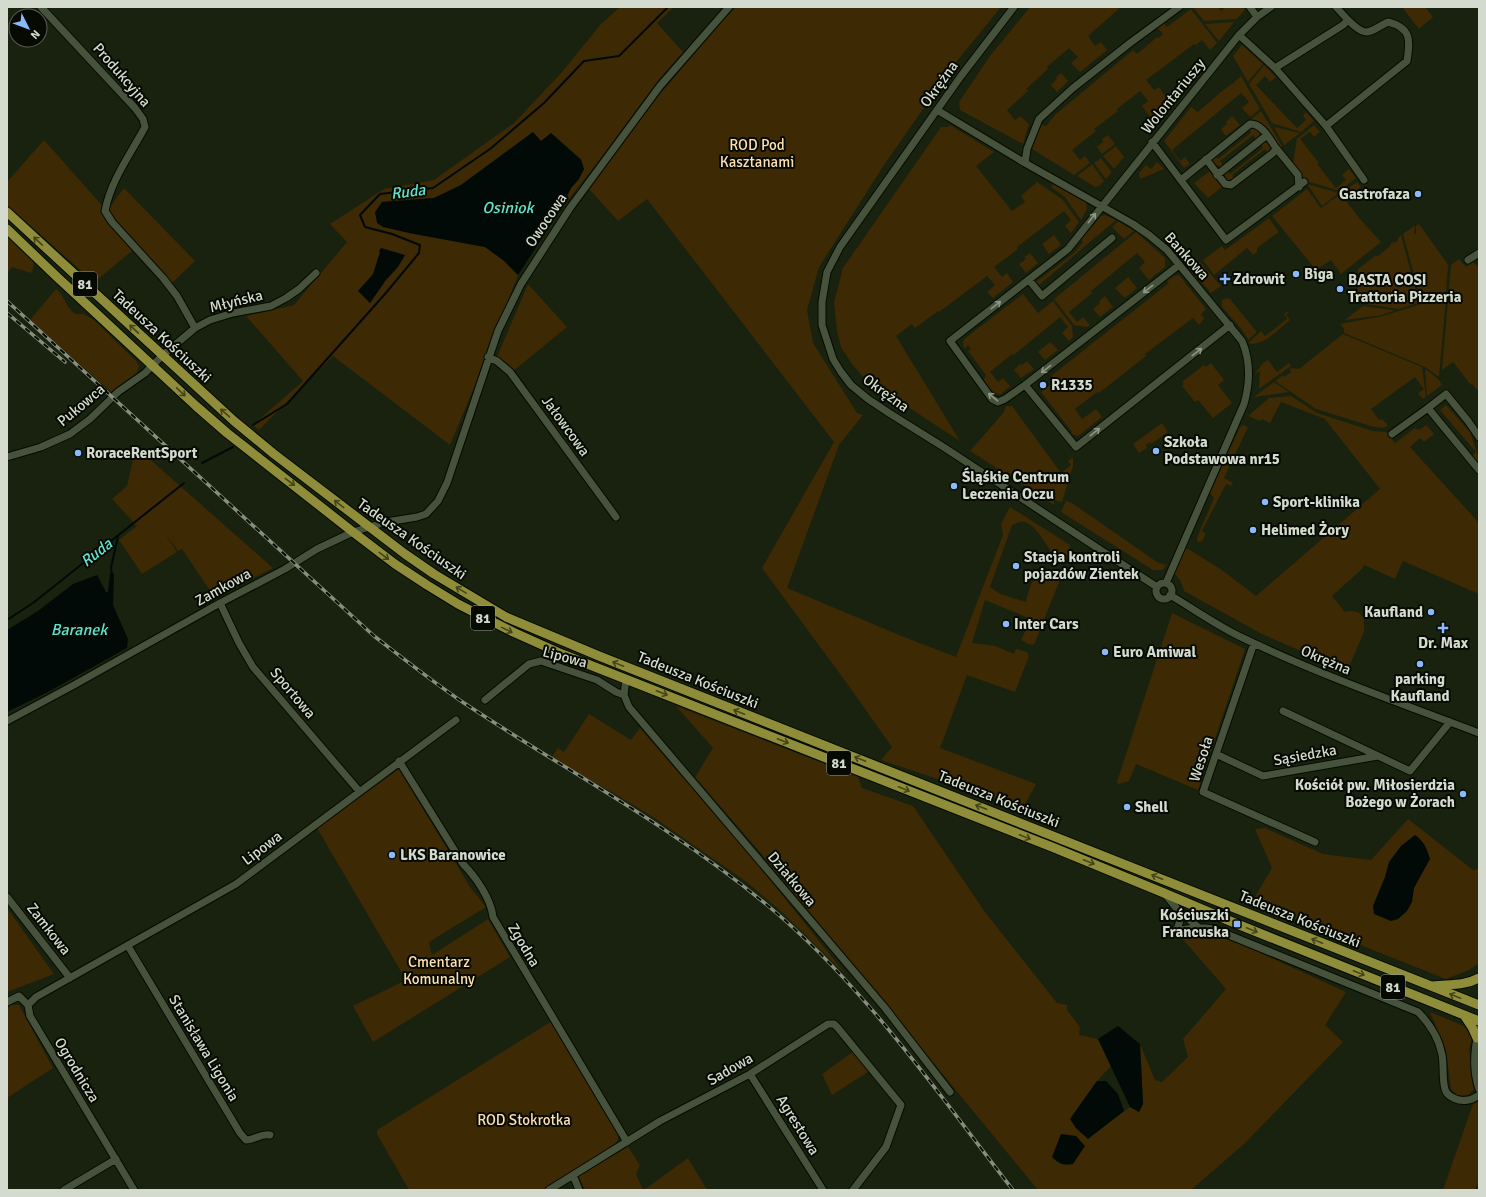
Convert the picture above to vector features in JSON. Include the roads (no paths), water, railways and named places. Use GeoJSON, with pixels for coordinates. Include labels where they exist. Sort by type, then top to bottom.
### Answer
{"type":"FeatureCollection","features":[{"type":"Feature","properties":{"kind":"main road","name":"Tadeusza Kościuszki"},"geometry":{"type":"LineString","coordinates":[[7,212],[162,356],[255,438],[404,554],[434,574],[519,623],[1479,1005]]}},
{"type":"Feature","properties":{"kind":"main road","name":"Tadeusza Kościuszki"},"geometry":{"type":"LineString","coordinates":[[7,229],[152,366],[227,433],[395,564],[479,616],[562,654],[1164,893],[1237,924],[1479,1021]]}},
{"type":"Feature","properties":{"kind":"main road"},"geometry":{"type":"LineString","coordinates":[[1431,986],[1467,983],[1479,978]]}},
{"type":"Feature","properties":{"kind":"main road"},"geometry":{"type":"LineString","coordinates":[[1464,1015],[1478,1034]]}},
{"type":"Feature","properties":{"kind":"street","name":"Produkcyjna"},"geometry":{"type":"LineString","coordinates":[[42,7],[135,108],[143,119],[145,127],[122,167],[108,196],[105,211],[112,222],[172,290],[195,328]]}},
{"type":"Feature","properties":{"kind":"street","name":"Owocowa"},"geometry":{"type":"LineString","coordinates":[[447,483],[460,448],[488,357],[498,330],[517,290],[570,208],[660,86],[729,7]]}},
{"type":"Feature","properties":{"kind":"street","name":"Okrężna"},"geometry":{"type":"LineString","coordinates":[[1014,7],[989,38],[840,247],[827,272],[822,302],[822,325],[833,359],[846,379],[868,399],[1157,587]]}},
{"type":"Feature","properties":{"kind":"street"},"geometry":{"type":"LineString","coordinates":[[1025,163],[1027,149],[1039,119],[1078,83],[1179,7]]}},
{"type":"Feature","properties":{"kind":"street"},"geometry":{"type":"LineString","coordinates":[[1250,7],[1257,17]]}},
{"type":"Feature","properties":{"kind":"street","name":"Wolontariuszy"},"geometry":{"type":"LineString","coordinates":[[1025,385],[998,402],[992,399],[950,341],[1068,249],[1239,35],[1257,17],[1270,7]]}},
{"type":"Feature","properties":{"kind":"street"},"geometry":{"type":"LineString","coordinates":[[1326,126],[1407,61],[1409,40],[1408,35],[1395,23],[1388,22],[1370,32],[1363,32],[1355,27],[1336,7]]}},
{"type":"Feature","properties":{"kind":"street"},"geometry":{"type":"LineString","coordinates":[[1275,68],[1343,25],[1348,20]]}},
{"type":"Feature","properties":{"kind":"street"},"geometry":{"type":"LineString","coordinates":[[1239,35],[1275,68],[1326,126],[1364,180]]}},
{"type":"Feature","properties":{"kind":"street","name":"Bankowa"},"geometry":{"type":"LineString","coordinates":[[937,110],[1025,163],[1134,224],[1149,235],[1167,250],[1230,325],[1242,342],[1248,356],[1250,378],[1246,397],[1241,412],[1166,583]]}},
{"type":"Feature","properties":{"kind":"street"},"geometry":{"type":"LineString","coordinates":[[1152,142],[1226,240],[1302,185],[1298,175],[1260,127],[1254,123],[1250,124],[1181,180]]}},
{"type":"Feature","properties":{"kind":"street"},"geometry":{"type":"LineString","coordinates":[[1218,175],[1266,135]]}},
{"type":"Feature","properties":{"kind":"street"},"geometry":{"type":"LineString","coordinates":[[1206,159],[1225,184],[1231,185],[1273,153],[1276,148]]}},
{"type":"Feature","properties":{"kind":"street"},"geometry":{"type":"LineString","coordinates":[[1029,280],[1042,296],[1112,238]]}},
{"type":"Feature","properties":{"kind":"street"},"geometry":{"type":"LineString","coordinates":[[1468,260],[1479,253]]}},
{"type":"Feature","properties":{"kind":"street"},"geometry":{"type":"LineString","coordinates":[[1179,265],[1025,385],[1076,447],[1230,325]]}},
{"type":"Feature","properties":{"kind":"street","name":"Młyńska"},"geometry":{"type":"LineString","coordinates":[[162,356],[195,328],[210,320],[227,314],[257,309],[276,303],[299,289],[316,272]]}},
{"type":"Feature","properties":{"kind":"street","name":"Pukowca"},"geometry":{"type":"LineString","coordinates":[[7,457],[41,447],[70,434],[90,419],[118,392],[152,366],[162,356]]}},
{"type":"Feature","properties":{"kind":"street","name":"Jałowcowa"},"geometry":{"type":"LineString","coordinates":[[488,357],[510,372],[616,517]]}},
{"type":"Feature","properties":{"kind":"street"},"geometry":{"type":"LineString","coordinates":[[1392,434],[1446,394],[1479,436]]}},
{"type":"Feature","properties":{"kind":"street"},"geometry":{"type":"LineString","coordinates":[[1428,408],[1479,470]]}},
{"type":"Feature","properties":{"kind":"street","name":"Zamkowa"},"geometry":{"type":"LineString","coordinates":[[7,721],[220,603],[285,569],[317,549],[353,532],[395,520],[418,517],[426,514],[438,501],[447,483]]}},
{"type":"Feature","properties":{"kind":"street"},"geometry":{"type":"LineString","coordinates":[[1166,583],[1170,586],[1170,595],[1167,598],[1159,597],[1157,594],[1157,587],[1166,583]]}},
{"type":"Feature","properties":{"kind":"street","name":"Okrężna"},"geometry":{"type":"LineString","coordinates":[[1170,595],[1206,618],[1254,643],[1349,684],[1479,733]]}},
{"type":"Feature","properties":{"kind":"street","name":"Sportowa"},"geometry":{"type":"LineString","coordinates":[[220,603],[253,667],[359,791]]}},
{"type":"Feature","properties":{"kind":"street","name":"Wesoła"},"geometry":{"type":"LineString","coordinates":[[1254,643],[1203,792],[1315,842]]}},
{"type":"Feature","properties":{"kind":"street","name":"Lipowa"},"geometry":{"type":"LineString","coordinates":[[485,700],[529,664],[540,661],[597,680],[616,692],[624,695]]}},
{"type":"Feature","properties":{"kind":"street"},"geometry":{"type":"LineString","coordinates":[[624,695],[626,679]]}},
{"type":"Feature","properties":{"kind":"street","name":"Działkowa"},"geometry":{"type":"LineString","coordinates":[[624,695],[629,707],[638,719],[885,1008],[950,1092]]}},
{"type":"Feature","properties":{"kind":"street","name":"Sąsiedzka"},"geometry":{"type":"LineString","coordinates":[[1283,711],[1410,772],[1450,722]]}},
{"type":"Feature","properties":{"kind":"street","name":"Lipowa"},"geometry":{"type":"LineString","coordinates":[[70,978],[236,884],[456,720]]}},
{"type":"Feature","properties":{"kind":"street","name":"Sąsiedzka"},"geometry":{"type":"LineString","coordinates":[[1216,754],[1263,776],[1378,756]]}},
{"type":"Feature","properties":{"kind":"street","name":"Zgodna"},"geometry":{"type":"LineString","coordinates":[[399,761],[463,864],[472,873],[492,908],[493,917],[627,1142]]}},
{"type":"Feature","properties":{"kind":"street"},"geometry":{"type":"LineString","coordinates":[[1164,893],[1182,913],[1198,927]]}},
{"type":"Feature","properties":{"kind":"street","name":"Zamkowa"},"geometry":{"type":"LineString","coordinates":[[7,897],[70,978]]}},
{"type":"Feature","properties":{"kind":"street"},"geometry":{"type":"LineString","coordinates":[[1182,913],[1178,927],[1174,932],[1185,928],[1198,927],[1214,929],[1418,1012],[1426,1020],[1438,1042],[1442,1054],[1445,1089],[1450,1096],[1467,1101],[1479,1095]]}},
{"type":"Feature","properties":{"kind":"street","name":"Stanisława Ligonia"},"geometry":{"type":"LineString","coordinates":[[128,946],[240,1133],[246,1140],[252,1140],[265,1134],[270,1135]]}},
{"type":"Feature","properties":{"kind":"street"},"geometry":{"type":"LineString","coordinates":[[7,1002],[19,996],[28,1004],[70,978]]}},
{"type":"Feature","properties":{"kind":"street","name":"Ogrodnicza"},"geometry":{"type":"LineString","coordinates":[[28,1004],[30,1016],[134,1190]]}},
{"type":"Feature","properties":{"kind":"street","name":"Sadowa"},"geometry":{"type":"LineString","coordinates":[[549,1190],[660,1121],[750,1074],[828,1024],[834,1024],[901,1104],[886,1147],[852,1190]]}},
{"type":"Feature","properties":{"kind":"street"},"geometry":{"type":"LineString","coordinates":[[1478,1034],[1474,1052],[1474,1068],[1479,1089]]}},
{"type":"Feature","properties":{"kind":"street","name":"Agrestowa"},"geometry":{"type":"LineString","coordinates":[[750,1074],[823,1190]]}},
{"type":"Feature","properties":{"kind":"street"},"geometry":{"type":"LineString","coordinates":[[64,1190],[116,1159]]}},
{"type":"Feature","properties":{"kind":"street"},"geometry":{"type":"LineString","coordinates":[[573,1175],[579,1190]]}},
{"type":"Feature","properties":{"kind":"water","name":"Osiniok"},"geometry":{"type":"Polygon","coordinates":[[[533,132],[541,141],[551,133],[581,160],[584,169],[579,179],[571,188],[559,212],[518,275],[503,260],[485,247],[409,233],[383,227],[377,223],[375,212],[382,202],[434,198],[461,185],[533,132]]]}},
{"type":"Feature","properties":{"kind":"water"},"geometry":{"type":"Polygon","coordinates":[[[381,248],[405,255],[398,267],[386,280],[370,303],[358,291],[373,274],[381,248]]]}},
{"type":"Feature","properties":{"kind":"water","name":"Baranek"},"geometry":{"type":"Polygon","coordinates":[[[110,573],[114,574],[113,605],[128,639],[127,648],[46,693],[7,712],[7,630],[38,611],[73,584],[97,575],[106,592],[108,592],[110,573]]]}},
{"type":"Feature","properties":{"kind":"water"},"geometry":{"type":"Polygon","coordinates":[[[1415,835],[1425,846],[1430,859],[1414,888],[1412,902],[1407,911],[1398,919],[1391,921],[1374,914],[1373,906],[1385,877],[1389,862],[1401,846],[1415,835]]]}},
{"type":"Feature","properties":{"kind":"water"},"geometry":{"type":"Polygon","coordinates":[[[1118,1026],[1140,1044],[1143,1104],[1139,1112],[1130,1107],[1098,1039],[1118,1026]]]}},
{"type":"Feature","properties":{"kind":"water"},"geometry":{"type":"Polygon","coordinates":[[[1097,1081],[1106,1081],[1118,1094],[1124,1111],[1088,1139],[1076,1128],[1070,1119],[1097,1081]]]}},
{"type":"Feature","properties":{"kind":"water"},"geometry":{"type":"Polygon","coordinates":[[[1061,1134],[1076,1136],[1085,1146],[1073,1164],[1062,1164],[1052,1157],[1061,1134]]]}},
{"type":"Feature","properties":{"kind":"waterway","name":"Ruda"},"geometry":{"type":"LineString","coordinates":[[253,425],[287,404],[385,294],[419,253],[420,245],[392,234],[365,227],[360,215],[380,194],[433,188],[490,149],[544,103],[584,61],[619,56],[668,7]]}},
{"type":"Feature","properties":{"kind":"waterway","name":"Ruda"},"geometry":{"type":"LineString","coordinates":[[202,463],[233,447]]}},
{"type":"Feature","properties":{"kind":"waterway","name":"Ruda"},"geometry":{"type":"LineString","coordinates":[[7,620],[33,603],[184,483]]}},
{"type":"Feature","properties":{"kind":"waterway"},"geometry":{"type":"LineString","coordinates":[[112,574],[111,568],[118,536]]}},
{"type":"Feature","properties":{"kind":"railway"},"geometry":{"type":"LineString","coordinates":[[7,301],[374,636],[464,703],[656,824],[694,850],[767,905],[836,969],[867,1004],[898,1040],[1013,1190]]}},
{"type":"Feature","properties":{"kind":"railway"},"geometry":{"type":"LineString","coordinates":[[7,313],[65,362]]}},
{"type":"Feature","properties":{"kind":"place","name":"Gastrofaza"},"geometry":{"type":"Point","coordinates":[1418,194]}},
{"type":"Feature","properties":{"kind":"place","name":"Biga"},"geometry":{"type":"Point","coordinates":[1296,274]}},
{"type":"Feature","properties":{"kind":"place","name":"Zdrowit"},"geometry":{"type":"Point","coordinates":[1225,279]}},
{"type":"Feature","properties":{"kind":"place","name":"BASTA COSI Trattoria Pizzeria"},"geometry":{"type":"Point","coordinates":[1340,289]}},
{"type":"Feature","properties":{"kind":"place","name":"R1335"},"geometry":{"type":"Point","coordinates":[1043,385]}},
{"type":"Feature","properties":{"kind":"place","name":"Szkoła Podstawowa nr15"},"geometry":{"type":"Point","coordinates":[1156,451]}},
{"type":"Feature","properties":{"kind":"place","name":"RoraceRentSport"},"geometry":{"type":"Point","coordinates":[78,453]}},
{"type":"Feature","properties":{"kind":"place","name":"Śląśkie Centrum Leczenia Oczu"},"geometry":{"type":"Point","coordinates":[954,486]}},
{"type":"Feature","properties":{"kind":"place","name":"Sport-klinika"},"geometry":{"type":"Point","coordinates":[1265,502]}},
{"type":"Feature","properties":{"kind":"place","name":"Helimed Żory"},"geometry":{"type":"Point","coordinates":[1253,530]}},
{"type":"Feature","properties":{"kind":"place","name":"Stacja kontroli pojazdów Zientek"},"geometry":{"type":"Point","coordinates":[1016,566]}},
{"type":"Feature","properties":{"kind":"place","name":"Kaufland"},"geometry":{"type":"Point","coordinates":[1431,612]}},
{"type":"Feature","properties":{"kind":"place","name":"Inter Cars"},"geometry":{"type":"Point","coordinates":[1006,624]}},
{"type":"Feature","properties":{"kind":"place","name":"Dr. Max"},"geometry":{"type":"Point","coordinates":[1443,628]}},
{"type":"Feature","properties":{"kind":"place","name":"Euro Amiwal"},"geometry":{"type":"Point","coordinates":[1105,652]}},
{"type":"Feature","properties":{"kind":"place","name":"parking Kaufland"},"geometry":{"type":"Point","coordinates":[1420,664]}},
{"type":"Feature","properties":{"kind":"place","name":"Kościół pw. Miłosierdzia Bożego w Żorach"},"geometry":{"type":"Point","coordinates":[1463,794]}},
{"type":"Feature","properties":{"kind":"place","name":"Shell"},"geometry":{"type":"Point","coordinates":[1127,807]}},
{"type":"Feature","properties":{"kind":"place","name":"LKS Baranowice"},"geometry":{"type":"Point","coordinates":[392,855]}},
{"type":"Feature","properties":{"kind":"place","name":"Kościuszki Francuska"},"geometry":{"type":"Point","coordinates":[1237,924]}},
{"type":"Feature","properties":{"kind":"park label","name":"ROD Pod Kasztanami"},"geometry":{"type":"Point","coordinates":[757,154]}},
{"type":"Feature","properties":{"kind":"park label","name":"Cmentarz Komunalny"},"geometry":{"type":"Point","coordinates":[439,970]}},
{"type":"Feature","properties":{"kind":"park label","name":"ROD Stokrotka"},"geometry":{"type":"Point","coordinates":[524,1120]}}]}
